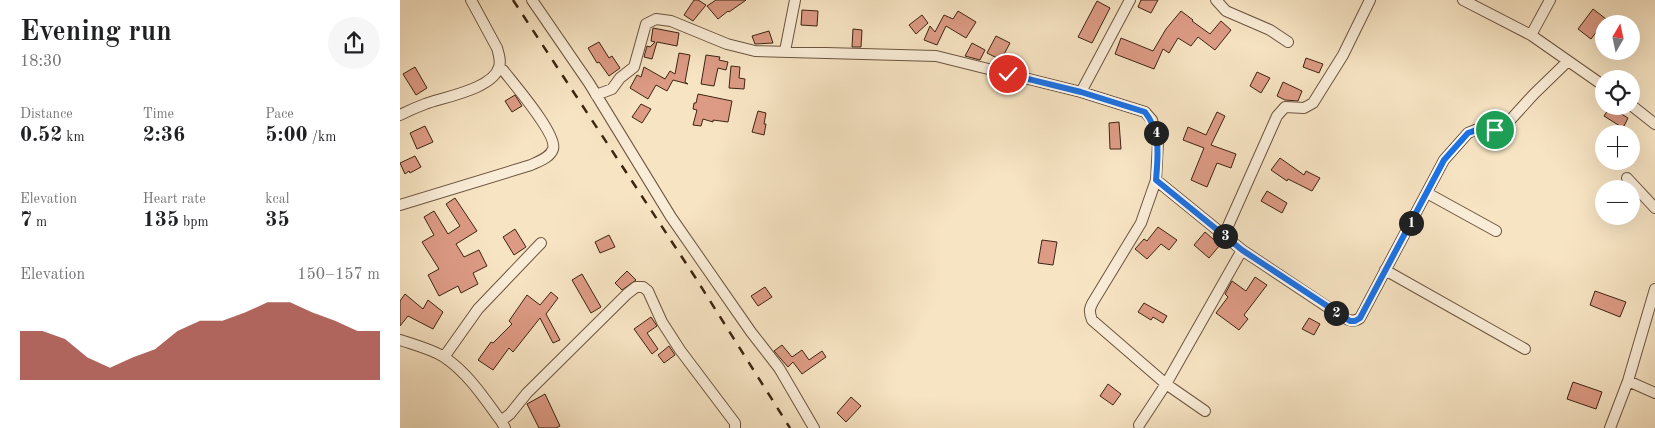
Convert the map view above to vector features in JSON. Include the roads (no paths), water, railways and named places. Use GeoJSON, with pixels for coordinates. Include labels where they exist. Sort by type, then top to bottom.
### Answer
{"type":"FeatureCollection","features":[{"type":"Feature","properties":{"kind":"street"},"geometry":{"type":"LineString","coordinates":[[400,115],[425,104],[474,88],[492,78],[499,69],[500,57],[497,48],[471,0]]}},
{"type":"Feature","properties":{"kind":"street"},"geometry":{"type":"LineString","coordinates":[[532,0],[596,95],[671,216],[751,332],[779,368],[814,428]]}},
{"type":"Feature","properties":{"kind":"street"},"geometry":{"type":"LineString","coordinates":[[785,51],[795,0]]}},
{"type":"Feature","properties":{"kind":"street"},"geometry":{"type":"LineString","coordinates":[[1081,92],[1130,0]]}},
{"type":"Feature","properties":{"kind":"street"},"geometry":{"type":"LineString","coordinates":[[1216,0],[1226,11],[1270,30],[1288,42]]}},
{"type":"Feature","properties":{"kind":"street"},"geometry":{"type":"LineString","coordinates":[[1224,235],[1277,116],[1285,107],[1304,108],[1313,103],[1343,55],[1370,0]]}},
{"type":"Feature","properties":{"kind":"street"},"geometry":{"type":"LineString","coordinates":[[1463,0],[1531,35],[1595,80]]}},
{"type":"Feature","properties":{"kind":"street"},"geometry":{"type":"LineString","coordinates":[[1531,35],[1550,0]]}},
{"type":"Feature","properties":{"kind":"street"},"geometry":{"type":"LineString","coordinates":[[596,95],[612,88],[634,66],[646,24],[656,19],[671,21],[727,44],[754,50],[936,56],[1081,92],[1145,112],[1152,120],[1158,142],[1156,180],[1141,222],[1089,308],[1089,313],[1092,320],[1166,384],[1205,411]]}},
{"type":"Feature","properties":{"kind":"street"},"geometry":{"type":"LineString","coordinates":[[1156,180],[1242,250],[1350,321],[1355,321],[1360,318],[1444,160],[1468,133],[1482,128],[1495,130],[1503,128],[1568,61]]}},
{"type":"Feature","properties":{"kind":"street"},"geometry":{"type":"LineString","coordinates":[[400,205],[531,165],[546,158],[553,150],[554,142],[550,134],[503,70],[499,69]]}},
{"type":"Feature","properties":{"kind":"street"},"geometry":{"type":"LineString","coordinates":[[1640,112],[1655,124]]}},
{"type":"Feature","properties":{"kind":"street"},"geometry":{"type":"LineString","coordinates":[[1626,178],[1655,208]]}},
{"type":"Feature","properties":{"kind":"street"},"geometry":{"type":"LineString","coordinates":[[1428,193],[1496,231]]}},
{"type":"Feature","properties":{"kind":"street"},"geometry":{"type":"LineString","coordinates":[[444,357],[478,309],[542,242]]}},
{"type":"Feature","properties":{"kind":"street"},"geometry":{"type":"LineString","coordinates":[[1139,426],[1166,384],[1242,250]]}},
{"type":"Feature","properties":{"kind":"street"},"geometry":{"type":"LineString","coordinates":[[1385,270],[1525,349]]}},
{"type":"Feature","properties":{"kind":"street"},"geometry":{"type":"LineString","coordinates":[[400,340],[444,357],[469,378],[503,424],[527,393],[627,294],[636,287],[643,287],[648,291],[662,322],[680,350],[735,423],[735,428]]}},
{"type":"Feature","properties":{"kind":"street"},"geometry":{"type":"LineString","coordinates":[[1610,428],[1628,381],[1655,289]]}},
{"type":"Feature","properties":{"kind":"street"},"geometry":{"type":"LineString","coordinates":[[1628,381],[1655,393]]}},
{"type":"Feature","properties":{"kind":"railway"},"geometry":{"type":"LineString","coordinates":[[513,0],[695,277],[790,428]]}}]}
